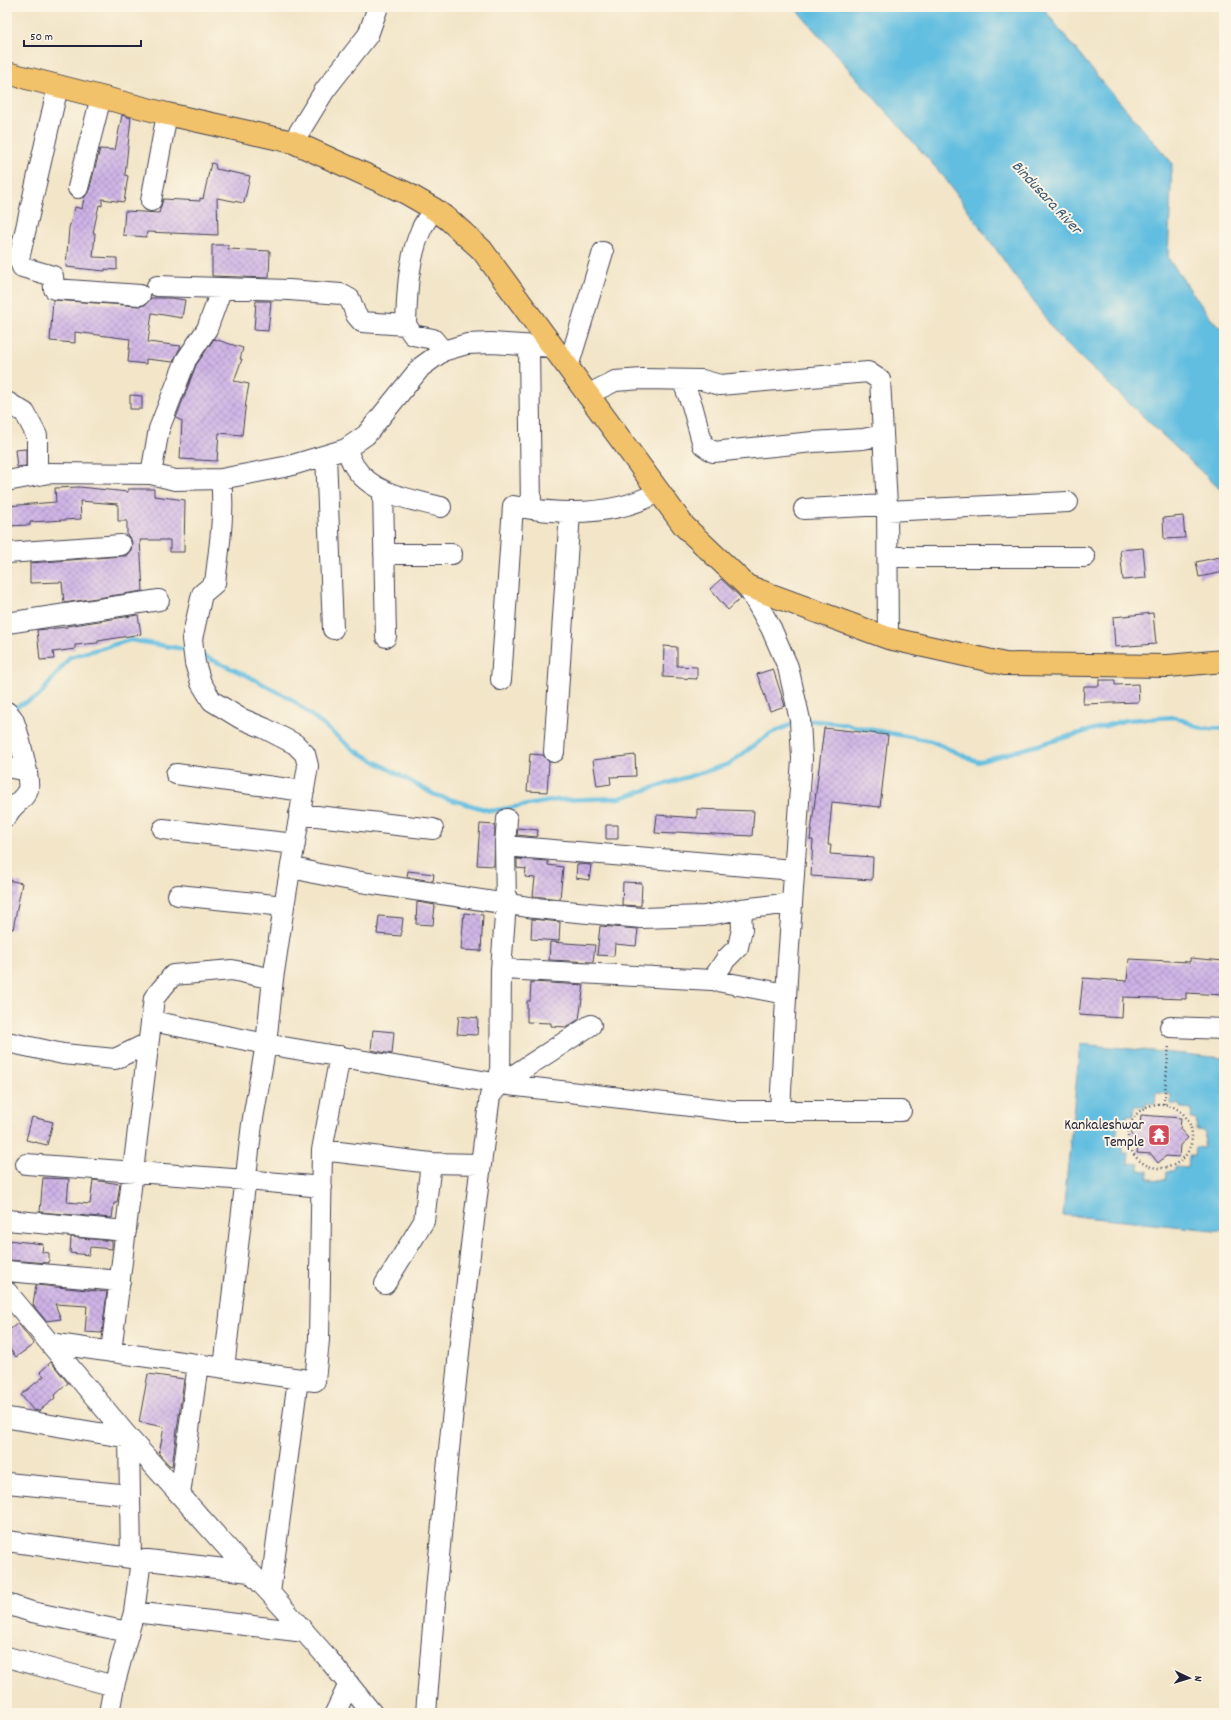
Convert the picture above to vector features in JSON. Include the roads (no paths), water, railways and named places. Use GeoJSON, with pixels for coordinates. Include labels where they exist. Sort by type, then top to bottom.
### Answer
{"type":"FeatureCollection","features":[{"type":"Feature","properties":{"kind":"main road"},"geometry":{"type":"LineString","coordinates":[[7,73],[167,114],[293,142],[406,193],[434,209],[449,220],[482,250],[684,526],[747,586],[888,638],[1005,664],[1168,666],[1224,661]]}},
{"type":"Feature","properties":{"kind":"street"},"geometry":{"type":"LineString","coordinates":[[293,142],[325,90],[368,35],[378,7]]}},
{"type":"Feature","properties":{"kind":"street"},"geometry":{"type":"LineString","coordinates":[[58,86],[19,259],[22,267],[53,276],[54,289],[148,291],[222,288],[289,290],[341,294],[350,299],[356,315],[362,322],[406,325]]}},
{"type":"Feature","properties":{"kind":"street"},"geometry":{"type":"LineString","coordinates":[[78,188],[101,97]]}},
{"type":"Feature","properties":{"kind":"street"},"geometry":{"type":"LineString","coordinates":[[150,201],[167,114]]}},
{"type":"Feature","properties":{"kind":"street"},"geometry":{"type":"LineString","coordinates":[[434,209],[421,229],[413,252],[408,282],[406,325],[413,335],[433,339],[444,352]]}},
{"type":"Feature","properties":{"kind":"street"},"geometry":{"type":"LineString","coordinates":[[568,367],[603,252]]}},
{"type":"Feature","properties":{"kind":"street"},"geometry":{"type":"LineString","coordinates":[[152,474],[159,429],[186,360],[207,329],[222,288]]}},
{"type":"Feature","properties":{"kind":"street"},"geometry":{"type":"LineString","coordinates":[[7,481],[49,473],[152,474],[176,480],[221,479],[289,466],[346,450],[366,434],[421,367],[444,352],[467,344],[553,347]]}},
{"type":"Feature","properties":{"kind":"street"},"geometry":{"type":"LineString","coordinates":[[529,346],[531,509]]}},
{"type":"Feature","properties":{"kind":"street"},"geometry":{"type":"LineString","coordinates":[[587,395],[615,382],[642,379],[702,380],[720,385],[868,372],[880,380],[887,508],[888,638]]}},
{"type":"Feature","properties":{"kind":"street"},"geometry":{"type":"LineString","coordinates":[[682,380],[692,405],[703,444],[713,452],[813,442],[863,439],[883,435]]}},
{"type":"Feature","properties":{"kind":"street"},"geometry":{"type":"LineString","coordinates":[[7,402],[25,413],[37,436],[37,475]]}},
{"type":"Feature","properties":{"kind":"street"},"geometry":{"type":"LineString","coordinates":[[346,450],[354,466],[366,480],[383,490],[441,507]]}},
{"type":"Feature","properties":{"kind":"street"},"geometry":{"type":"LineString","coordinates":[[326,455],[333,629]]}},
{"type":"Feature","properties":{"kind":"street"},"geometry":{"type":"LineString","coordinates":[[221,479],[223,494],[222,520],[215,583],[202,594],[192,639],[195,663],[201,683],[212,701],[240,718],[264,728],[295,744],[305,754],[308,766],[299,814],[296,844],[284,906],[273,979],[266,1044],[252,1124],[224,1368]]}},
{"type":"Feature","properties":{"kind":"street"},"geometry":{"type":"LineString","coordinates":[[383,490],[386,637]]}},
{"type":"Feature","properties":{"kind":"street"},"geometry":{"type":"LineString","coordinates":[[501,680],[513,506],[570,512],[611,509],[646,499],[658,492]]}},
{"type":"Feature","properties":{"kind":"street"},"geometry":{"type":"LineString","coordinates":[[804,509],[887,508],[1068,502]]}},
{"type":"Feature","properties":{"kind":"street"},"geometry":{"type":"LineString","coordinates":[[554,752],[570,512]]}},
{"type":"Feature","properties":{"kind":"street"},"geometry":{"type":"LineString","coordinates":[[7,553],[121,545]]}},
{"type":"Feature","properties":{"kind":"street"},"geometry":{"type":"LineString","coordinates":[[384,554],[452,554]]}},
{"type":"Feature","properties":{"kind":"street"},"geometry":{"type":"LineString","coordinates":[[888,557],[1084,557]]}},
{"type":"Feature","properties":{"kind":"street"},"geometry":{"type":"LineString","coordinates":[[747,586],[771,628],[788,667],[800,720],[802,759],[786,994],[780,1110]]}},
{"type":"Feature","properties":{"kind":"street"},"geometry":{"type":"LineString","coordinates":[[7,623],[159,600]]}},
{"type":"Feature","properties":{"kind":"street"},"geometry":{"type":"LineString","coordinates":[[7,712],[13,720],[27,771],[28,789],[18,803],[9,811],[7,816]]}},
{"type":"Feature","properties":{"kind":"street"},"geometry":{"type":"LineString","coordinates":[[7,767],[27,771]]}},
{"type":"Feature","properties":{"kind":"street"},"geometry":{"type":"LineString","coordinates":[[176,774],[304,792]]}},
{"type":"Feature","properties":{"kind":"street"},"geometry":{"type":"LineString","coordinates":[[299,814],[433,829]]}},
{"type":"Feature","properties":{"kind":"street"},"geometry":{"type":"LineString","coordinates":[[500,1084],[501,969],[506,903],[505,846],[507,819]]}},
{"type":"Feature","properties":{"kind":"street"},"geometry":{"type":"LineString","coordinates":[[163,829],[296,844]]}},
{"type":"Feature","properties":{"kind":"street"},"geometry":{"type":"LineString","coordinates":[[505,846],[794,870]]}},
{"type":"Feature","properties":{"kind":"street"},"geometry":{"type":"LineString","coordinates":[[291,867],[361,882],[542,908],[641,918],[704,916],[741,909],[792,903]]}},
{"type":"Feature","properties":{"kind":"street"},"geometry":{"type":"LineString","coordinates":[[178,895],[284,906]]}},
{"type":"Feature","properties":{"kind":"street"},"geometry":{"type":"LineString","coordinates":[[712,980],[726,959],[738,947],[742,929],[741,909]]}},
{"type":"Feature","properties":{"kind":"street"},"geometry":{"type":"LineString","coordinates":[[501,969],[712,980],[786,994]]}},
{"type":"Feature","properties":{"kind":"street"},"geometry":{"type":"LineString","coordinates":[[111,1352],[154,998],[173,975],[232,970],[273,979]]}},
{"type":"Feature","properties":{"kind":"street"},"geometry":{"type":"LineString","coordinates":[[152,1021],[266,1044],[500,1084],[734,1111],[901,1111]]}},
{"type":"Feature","properties":{"kind":"street"},"geometry":{"type":"LineString","coordinates":[[426,1713],[433,1621],[456,1390],[490,1096],[500,1084],[591,1025]]}},
{"type":"Feature","properties":{"kind":"street"},"geometry":{"type":"LineString","coordinates":[[1170,1027],[1224,1029]]}},
{"type":"Feature","properties":{"kind":"street"},"geometry":{"type":"LineString","coordinates":[[7,1042],[63,1054],[115,1059],[148,1043]]}},
{"type":"Feature","properties":{"kind":"street"},"geometry":{"type":"LineString","coordinates":[[50,1343],[315,1381],[319,1340],[322,1150],[340,1056]]}},
{"type":"Feature","properties":{"kind":"street"},"geometry":{"type":"LineString","coordinates":[[322,1150],[431,1163],[481,1164]]}},
{"type":"Feature","properties":{"kind":"street"},"geometry":{"type":"LineString","coordinates":[[386,1284],[424,1221],[431,1163]]}},
{"type":"Feature","properties":{"kind":"street"},"geometry":{"type":"LineString","coordinates":[[26,1164],[322,1187]]}},
{"type":"Feature","properties":{"kind":"street"},"geometry":{"type":"LineString","coordinates":[[7,1220],[126,1231]]}},
{"type":"Feature","properties":{"kind":"street"},"geometry":{"type":"LineString","coordinates":[[7,1271],[120,1281]]}},
{"type":"Feature","properties":{"kind":"street"},"geometry":{"type":"LineString","coordinates":[[7,1292],[129,1438],[250,1572],[270,1592],[372,1713]]}},
{"type":"Feature","properties":{"kind":"street"},"geometry":{"type":"LineString","coordinates":[[180,1495],[198,1364]]}},
{"type":"Feature","properties":{"kind":"street"},"geometry":{"type":"LineString","coordinates":[[270,1592],[298,1379]]}},
{"type":"Feature","properties":{"kind":"street"},"geometry":{"type":"LineString","coordinates":[[9,1418],[129,1438]]}},
{"type":"Feature","properties":{"kind":"street"},"geometry":{"type":"LineString","coordinates":[[110,1713],[114,1686],[134,1612],[136,1559],[130,1495],[129,1438]]}},
{"type":"Feature","properties":{"kind":"street"},"geometry":{"type":"LineString","coordinates":[[7,1483],[130,1495]]}},
{"type":"Feature","properties":{"kind":"street"},"geometry":{"type":"LineString","coordinates":[[7,1541],[136,1559],[250,1572]]}},
{"type":"Feature","properties":{"kind":"street"},"geometry":{"type":"LineString","coordinates":[[7,1604],[32,1612],[128,1632]]}},
{"type":"Feature","properties":{"kind":"street"},"geometry":{"type":"LineString","coordinates":[[134,1612],[304,1632]]}},
{"type":"Feature","properties":{"kind":"street"},"geometry":{"type":"LineString","coordinates":[[7,1657],[114,1686]]}},
{"type":"Feature","properties":{"kind":"street"},"geometry":{"type":"LineString","coordinates":[[335,1713],[349,1684]]}},
{"type":"Feature","properties":{"kind":"water","name":"Bindusara River"},"geometry":{"type":"Polygon","coordinates":[[[794,7],[1042,7],[1094,72],[1172,163],[1168,258],[1211,319],[1224,330],[1224,493],[1059,337],[944,177],[794,7]]]}},
{"type":"Feature","properties":{"kind":"water"},"geometry":{"type":"Polygon","coordinates":[[[1080,1044],[1224,1058],[1224,1231],[1063,1215],[1080,1044]],[[1156,1093],[1155,1104],[1146,1103],[1146,1106],[1134,1106],[1133,1115],[1127,1115],[1126,1124],[1118,1124],[1116,1141],[1124,1142],[1123,1153],[1129,1153],[1128,1163],[1139,1164],[1139,1170],[1148,1171],[1148,1179],[1166,1180],[1167,1171],[1175,1171],[1175,1167],[1188,1168],[1189,1156],[1194,1156],[1195,1147],[1204,1148],[1205,1131],[1196,1130],[1197,1120],[1191,1119],[1192,1109],[1181,1108],[1181,1105],[1171,1104],[1171,1094],[1156,1093]]]}},
{"type":"Feature","properties":{"kind":"waterway"},"geometry":{"type":"LineString","coordinates":[[11,709],[39,696],[70,657],[130,640],[189,650]]}},
{"type":"Feature","properties":{"kind":"waterway"},"geometry":{"type":"LineString","coordinates":[[199,654],[248,676],[291,699],[353,749],[435,795],[491,811],[557,800],[620,798],[729,764],[771,733],[795,723]]}},
{"type":"Feature","properties":{"kind":"waterway"},"geometry":{"type":"LineString","coordinates":[[804,720],[837,723],[931,741],[978,762],[1126,720],[1175,717],[1203,729],[1224,728]]}},
{"type":"Feature","properties":{"kind":"place","name":"Kankaleshwar Temple"},"geometry":{"type":"Point","coordinates":[1159,1135]}}]}
